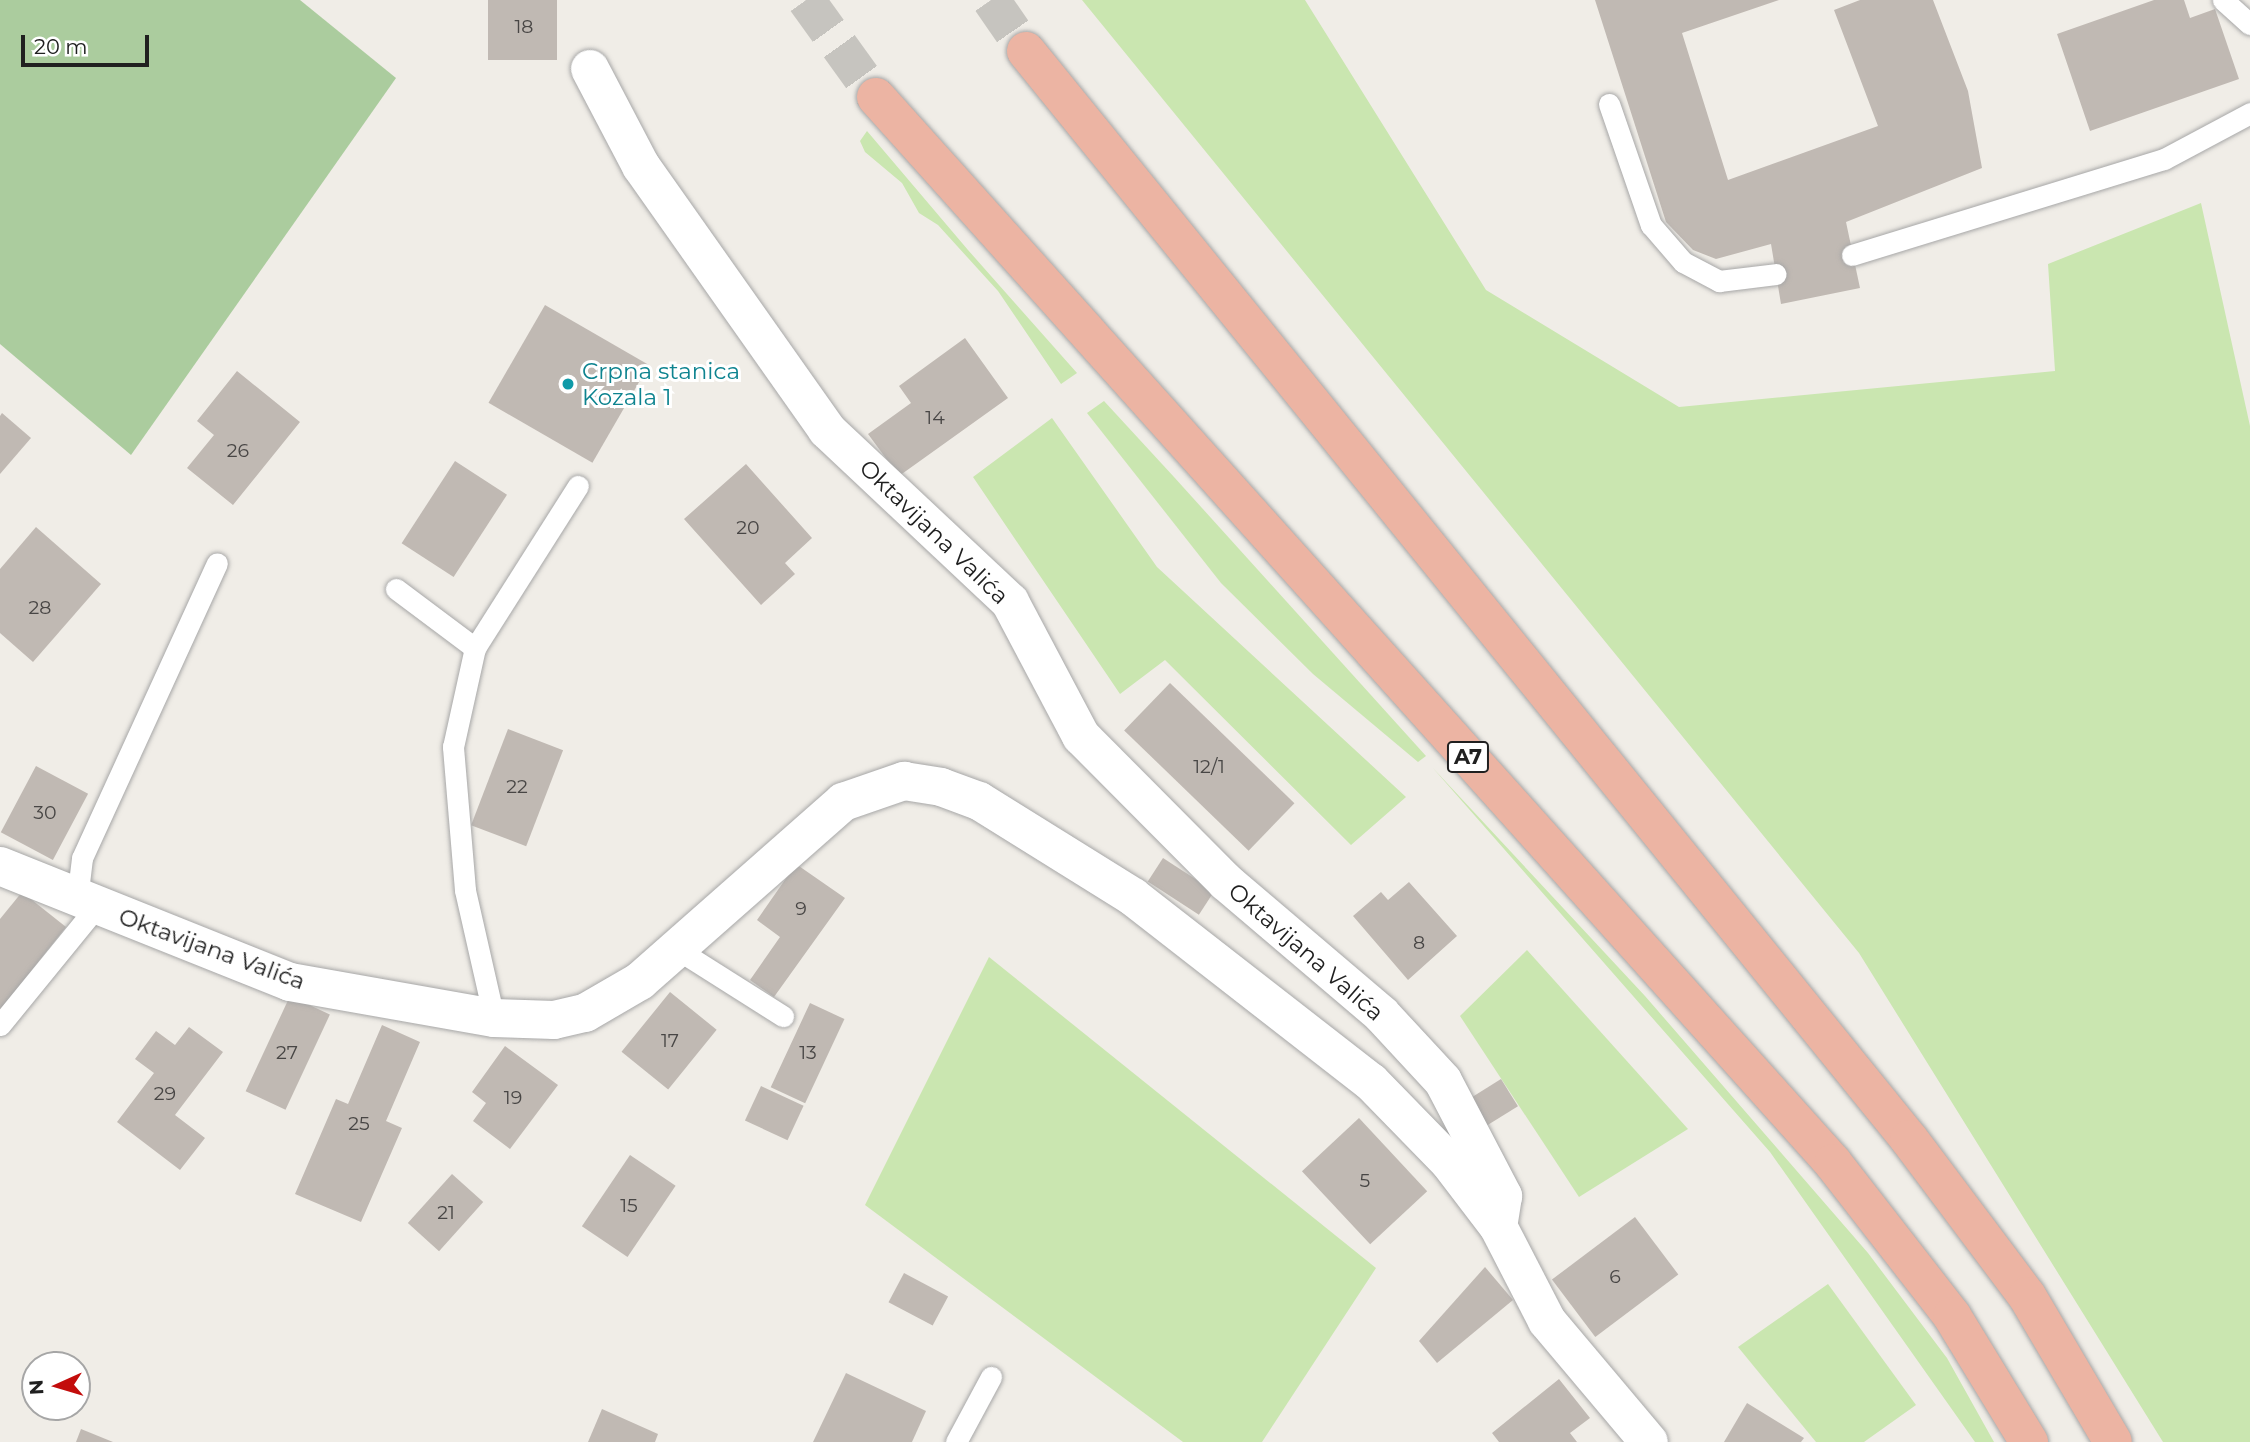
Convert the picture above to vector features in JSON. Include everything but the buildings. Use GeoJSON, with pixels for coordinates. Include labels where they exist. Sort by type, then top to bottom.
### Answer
{"type":"FeatureCollection","features":[{"type":"Feature","properties":{"kind":"highway"},"geometry":{"type":"LineString","coordinates":[[1026,51],[1909,1139],[2026,1296],[2113,1442]]}},
{"type":"Feature","properties":{"kind":"highway","name":"A7"},"geometry":{"type":"LineString","coordinates":[[876,97],[1125,380],[1797,1121],[1952,1316],[2029,1442]]}},
{"type":"Feature","properties":{"kind":"street","name":"Oktavijana Valića"},"geometry":{"type":"LineString","coordinates":[[590,69],[641,166],[827,430],[1010,602],[1081,736],[1226,883],[1381,1014],[1443,1081],[1503,1196],[1498,1226]]}},
{"type":"Feature","properties":{"kind":"street","name":"Oktavijana Valića"},"geometry":{"type":"LineString","coordinates":[[0,866],[290,982],[494,1018],[554,1020],[585,1013],[618,997],[680,951],[843,802],[904,780],[941,788],[979,801],[1133,897],[1241,976],[1370,1082],[1449,1162],[1498,1226],[1547,1321],[1649,1442]]}},
{"type":"Feature","properties":{"kind":"lane"},"geometry":{"type":"LineString","coordinates":[[2223,0],[2250,24]]}},
{"type":"Feature","properties":{"kind":"lane"},"geometry":{"type":"LineString","coordinates":[[1609,104],[1651,225],[1683,262],[1719,281],[1776,274]]}},
{"type":"Feature","properties":{"kind":"lane"},"geometry":{"type":"LineString","coordinates":[[1852,254],[2164,159],[2250,113]]}},
{"type":"Feature","properties":{"kind":"lane"},"geometry":{"type":"LineString","coordinates":[[494,1018],[465,890],[457,823],[453,747],[475,648],[579,486]]}},
{"type":"Feature","properties":{"kind":"lane"},"geometry":{"type":"LineString","coordinates":[[87,902],[82,858],[217,563]]}},
{"type":"Feature","properties":{"kind":"lane"},"geometry":{"type":"LineString","coordinates":[[396,589],[475,648]]}},
{"type":"Feature","properties":{"kind":"lane","name":"Oktavijana Valića"},"geometry":{"type":"LineString","coordinates":[[0,1025],[87,902]]}},
{"type":"Feature","properties":{"kind":"lane"},"geometry":{"type":"LineString","coordinates":[[680,951],[783,1016]]}},
{"type":"Feature","properties":{"kind":"lane"},"geometry":{"type":"LineString","coordinates":[[956,1442],[991,1377]]}},
{"type":"Feature","properties":{"kind":"green space"},"geometry":{"type":"Polygon","coordinates":[[[0,0],[300,0],[396,78],[131,455],[0,344],[0,0]]]}},
{"type":"Feature","properties":{"kind":"green space"},"geometry":{"type":"Polygon","coordinates":[[[1082,0],[1305,0],[1486,290],[1679,407],[2055,371],[2048,264],[2201,203],[2250,426],[2250,1442],[2163,1442],[1859,953],[1082,0]]]}},
{"type":"Feature","properties":{"kind":"green space"},"geometry":{"type":"Polygon","coordinates":[[[867,131],[1077,373],[1061,384],[998,291],[938,225],[919,213],[902,183],[865,152],[860,141],[867,131]]]}},
{"type":"Feature","properties":{"kind":"green space"},"geometry":{"type":"Polygon","coordinates":[[[1104,401],[1426,756],[1418,762],[1313,674],[1221,583],[1087,413],[1104,401]]]}},
{"type":"Feature","properties":{"kind":"green space"},"geometry":{"type":"Polygon","coordinates":[[[1052,418],[1157,567],[1406,797],[1351,845],[1165,660],[1120,694],[973,477],[1052,418]]]}},
{"type":"Feature","properties":{"kind":"green space"},"geometry":{"type":"Polygon","coordinates":[[[1432,767],[1645,996],[1868,1253],[1947,1358],[1994,1442],[1975,1442],[1770,1152],[1432,767]]]}},
{"type":"Feature","properties":{"kind":"green space"},"geometry":{"type":"Polygon","coordinates":[[[1527,950],[1688,1129],[1579,1197],[1460,1016],[1527,950]]]}},
{"type":"Feature","properties":{"kind":"green space"},"geometry":{"type":"Polygon","coordinates":[[[989,957],[1376,1268],[1262,1442],[1183,1442],[865,1205],[989,957]]]}},
{"type":"Feature","properties":{"kind":"green space"},"geometry":{"type":"Polygon","coordinates":[[[1828,1284],[1916,1405],[1864,1442],[1816,1442],[1738,1347],[1828,1284]]]}},
{"type":"Feature","properties":{"kind":"tunnel"},"geometry":{"type":"LineString","coordinates":[[806,0],[876,97]]}},
{"type":"Feature","properties":{"kind":"tunnel"},"geometry":{"type":"LineString","coordinates":[[991,0],[1026,51]]}},
{"type":"Feature","properties":{"kind":"place","name":"Crpna stanica Kozala 1"},"geometry":{"type":"Point","coordinates":[568,384]}}]}
